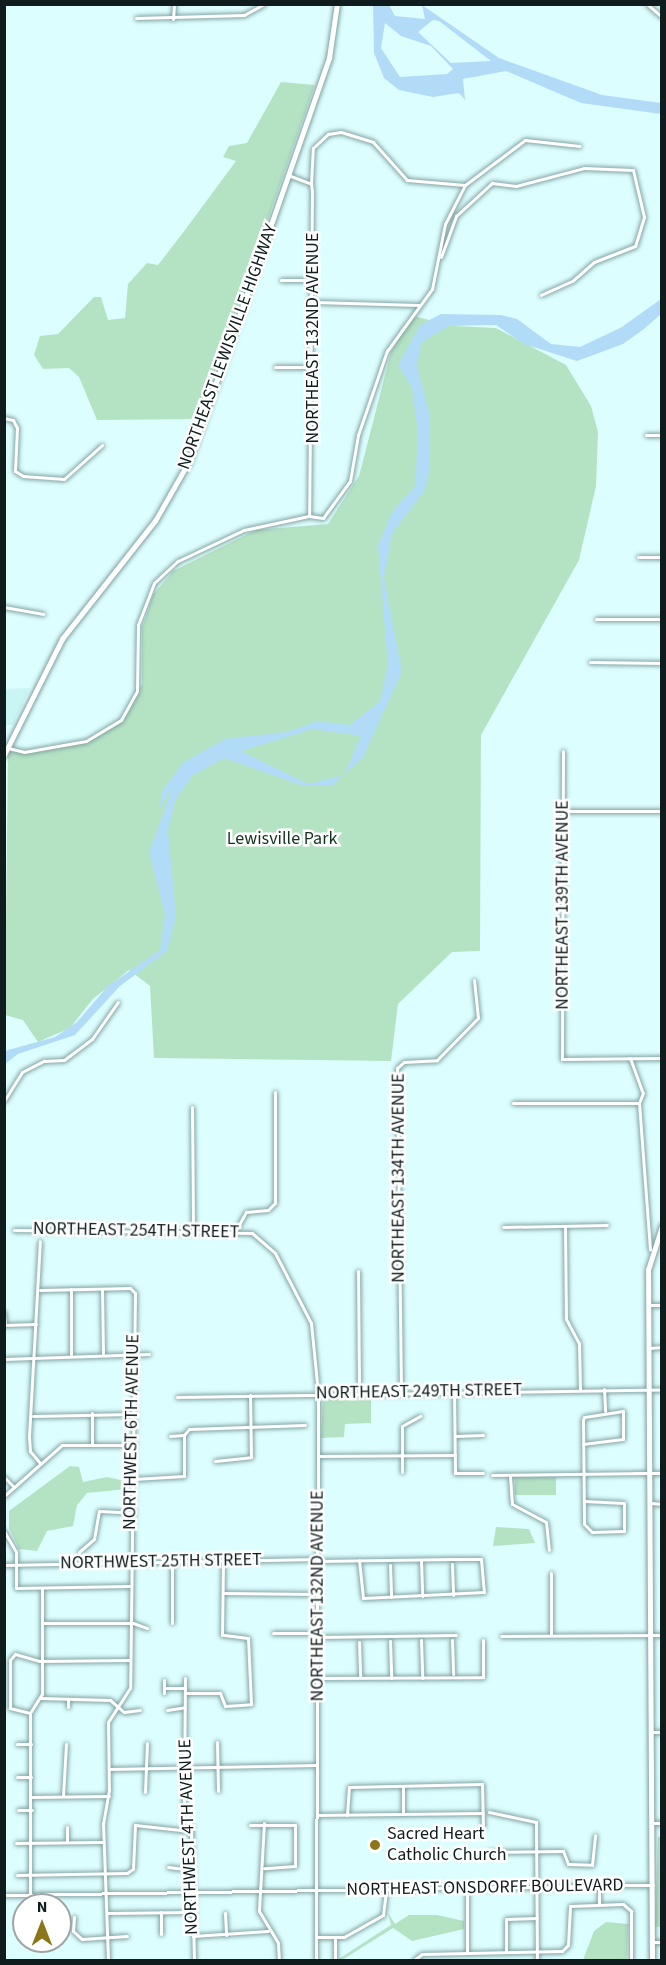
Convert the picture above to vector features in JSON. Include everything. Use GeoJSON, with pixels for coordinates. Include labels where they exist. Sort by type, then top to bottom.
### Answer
{"type":"FeatureCollection","features":[{"type":"Feature","properties":{"kind":"main road","name":"NORTHEAST LEWISVILLE HIGHWAY"},"geometry":{"type":"LineString","coordinates":[[4,755],[65,633],[148,531],[179,481],[333,44],[337,4]]}},
{"type":"Feature","properties":{"kind":"main road"},"geometry":{"type":"LineString","coordinates":[[652,1960],[654,1732],[649,1305],[650,1250],[662,1226]]}},
{"type":"Feature","properties":{"kind":"street"},"geometry":{"type":"LineString","coordinates":[[174,4],[174,19]]}},
{"type":"Feature","properties":{"kind":"street"},"geometry":{"type":"LineString","coordinates":[[136,18],[174,19],[244,15],[264,4]]}},
{"type":"Feature","properties":{"kind":"street"},"geometry":{"type":"LineString","coordinates":[[647,4],[662,17]]}},
{"type":"Feature","properties":{"kind":"street","name":"NORTHEAST 132ND AVENUE"},"geometry":{"type":"LineString","coordinates":[[309,516],[313,367],[311,184],[313,148],[322,137],[341,132],[366,136],[407,180],[465,184]]}},
{"type":"Feature","properties":{"kind":"street"},"geometry":{"type":"LineString","coordinates":[[6,748],[24,752],[93,739],[121,720],[137,691],[138,625],[154,583],[178,561],[244,530],[309,516],[323,518],[350,481],[358,435],[387,351],[432,289],[445,224],[465,184],[525,140],[580,146]]}},
{"type":"Feature","properties":{"kind":"street"},"geometry":{"type":"LineString","coordinates":[[440,258],[456,216],[492,183],[516,186],[584,168],[633,170],[644,217],[635,246],[594,262],[572,281],[541,296]]}},
{"type":"Feature","properties":{"kind":"street"},"geometry":{"type":"LineString","coordinates":[[288,175],[311,184]]}},
{"type":"Feature","properties":{"kind":"street"},"geometry":{"type":"LineString","coordinates":[[281,280],[313,280]]}},
{"type":"Feature","properties":{"kind":"street"},"geometry":{"type":"LineString","coordinates":[[313,302],[419,305]]}},
{"type":"Feature","properties":{"kind":"street"},"geometry":{"type":"LineString","coordinates":[[275,368],[313,367]]}},
{"type":"Feature","properties":{"kind":"street"},"geometry":{"type":"LineString","coordinates":[[4,418],[13,420],[17,428],[15,471],[64,479],[102,445]]}},
{"type":"Feature","properties":{"kind":"street"},"geometry":{"type":"LineString","coordinates":[[646,435],[662,435]]}},
{"type":"Feature","properties":{"kind":"street"},"geometry":{"type":"LineString","coordinates":[[638,556],[662,557]]}},
{"type":"Feature","properties":{"kind":"street"},"geometry":{"type":"LineString","coordinates":[[4,608],[43,614]]}},
{"type":"Feature","properties":{"kind":"street"},"geometry":{"type":"LineString","coordinates":[[596,619],[662,619]]}},
{"type":"Feature","properties":{"kind":"street"},"geometry":{"type":"LineString","coordinates":[[590,662],[662,663]]}},
{"type":"Feature","properties":{"kind":"street","name":"NORTHEAST 139TH AVENUE"},"geometry":{"type":"LineString","coordinates":[[563,752],[562,1059],[630,1058]]}},
{"type":"Feature","properties":{"kind":"street"},"geometry":{"type":"LineString","coordinates":[[563,811],[662,811]]}},
{"type":"Feature","properties":{"kind":"street","name":"NORTHEAST 134TH AVENUE"},"geometry":{"type":"LineString","coordinates":[[401,1392],[397,1068],[404,1062],[437,1060],[478,1018],[474,980]]}},
{"type":"Feature","properties":{"kind":"street"},"geometry":{"type":"LineString","coordinates":[[4,1101],[21,1072],[44,1061],[64,1060],[92,1038],[118,1002]]}},
{"type":"Feature","properties":{"kind":"street"},"geometry":{"type":"LineString","coordinates":[[650,1250],[639,1103],[644,1093],[630,1058],[662,1058]]}},
{"type":"Feature","properties":{"kind":"street"},"geometry":{"type":"LineString","coordinates":[[236,1230],[246,1212],[268,1210],[275,1203],[275,1092]]}},
{"type":"Feature","properties":{"kind":"street"},"geometry":{"type":"LineString","coordinates":[[513,1103],[639,1103]]}},
{"type":"Feature","properties":{"kind":"street"},"geometry":{"type":"LineString","coordinates":[[192,1107],[193,1229]]}},
{"type":"Feature","properties":{"kind":"street"},"geometry":{"type":"LineString","coordinates":[[565,1226],[566,1319],[579,1343],[580,1390]]}},
{"type":"Feature","properties":{"kind":"street"},"geometry":{"type":"LineString","coordinates":[[503,1227],[607,1226]]}},
{"type":"Feature","properties":{"kind":"street","name":"NORTHEAST 254TH STREET"},"geometry":{"type":"LineString","coordinates":[[14,1230],[236,1230],[257,1236]]}},
{"type":"Feature","properties":{"kind":"street","name":"NORTHEAST 132ND AVENUE"},"geometry":{"type":"LineString","coordinates":[[257,1236],[274,1252],[311,1323],[318,1394],[316,1960]]}},
{"type":"Feature","properties":{"kind":"street"},"geometry":{"type":"LineString","coordinates":[[40,1240],[40,1290],[32,1359],[33,1416],[29,1447],[40,1463]]}},
{"type":"Feature","properties":{"kind":"street"},"geometry":{"type":"LineString","coordinates":[[358,1270],[359,1392]]}},
{"type":"Feature","properties":{"kind":"street"},"geometry":{"type":"LineString","coordinates":[[71,1289],[71,1354]]}},
{"type":"Feature","properties":{"kind":"street"},"geometry":{"type":"LineString","coordinates":[[40,1290],[102,1289],[103,1354]]}},
{"type":"Feature","properties":{"kind":"street","name":"NORTHWEST 6TH AVENUE"},"geometry":{"type":"LineString","coordinates":[[102,1289],[134,1291],[134,1513],[129,1562],[129,1691],[108,1722],[109,1796],[103,1842],[108,1893],[108,1960]]}},
{"type":"Feature","properties":{"kind":"street"},"geometry":{"type":"LineString","coordinates":[[649,1305],[662,1305]]}},
{"type":"Feature","properties":{"kind":"street"},"geometry":{"type":"LineString","coordinates":[[4,1311],[5,1325],[37,1324]]}},
{"type":"Feature","properties":{"kind":"street"},"geometry":{"type":"LineString","coordinates":[[650,1348],[662,1347]]}},
{"type":"Feature","properties":{"kind":"street"},"geometry":{"type":"LineString","coordinates":[[4,1359],[32,1359],[71,1354],[149,1354]]}},
{"type":"Feature","properties":{"kind":"street"},"geometry":{"type":"LineString","coordinates":[[604,1389],[604,1411]]}},
{"type":"Feature","properties":{"kind":"street","name":"NORTHEAST 249TH STREET"},"geometry":{"type":"LineString","coordinates":[[177,1397],[359,1392],[662,1389]]}},
{"type":"Feature","properties":{"kind":"street"},"geometry":{"type":"LineString","coordinates":[[454,1391],[455,1473],[483,1473]]}},
{"type":"Feature","properties":{"kind":"street"},"geometry":{"type":"LineString","coordinates":[[215,1461],[249,1460],[250,1395]]}},
{"type":"Feature","properties":{"kind":"street"},"geometry":{"type":"LineString","coordinates":[[583,1444],[624,1438],[621,1410],[585,1415],[583,1444],[584,1501],[587,1529],[624,1532],[625,1504],[584,1501]]}},
{"type":"Feature","properties":{"kind":"street"},"geometry":{"type":"LineString","coordinates":[[33,1416],[92,1413],[134,1414]]}},
{"type":"Feature","properties":{"kind":"street"},"geometry":{"type":"LineString","coordinates":[[92,1413],[92,1444]]}},
{"type":"Feature","properties":{"kind":"street"},"geometry":{"type":"LineString","coordinates":[[402,1472],[403,1425],[420,1416]]}},
{"type":"Feature","properties":{"kind":"street"},"geometry":{"type":"LineString","coordinates":[[134,1479],[184,1476],[184,1435],[189,1429],[305,1425]]}},
{"type":"Feature","properties":{"kind":"street"},"geometry":{"type":"LineString","coordinates":[[170,1436],[184,1435]]}},
{"type":"Feature","properties":{"kind":"street"},"geometry":{"type":"LineString","coordinates":[[455,1436],[483,1436]]}},
{"type":"Feature","properties":{"kind":"street"},"geometry":{"type":"LineString","coordinates":[[4,1496],[62,1445],[134,1445]]}},
{"type":"Feature","properties":{"kind":"street"},"geometry":{"type":"LineString","coordinates":[[318,1456],[455,1455]]}},
{"type":"Feature","properties":{"kind":"street"},"geometry":{"type":"LineString","coordinates":[[492,1475],[662,1473]]}},
{"type":"Feature","properties":{"kind":"street"},"geometry":{"type":"LineString","coordinates":[[510,1476],[512,1504],[542,1516],[549,1528],[549,1550]]}},
{"type":"Feature","properties":{"kind":"street"},"geometry":{"type":"LineString","coordinates":[[4,1477],[13,1486]]}},
{"type":"Feature","properties":{"kind":"street"},"geometry":{"type":"LineString","coordinates":[[651,1503],[662,1504]]}},
{"type":"Feature","properties":{"kind":"street"},"geometry":{"type":"LineString","coordinates":[[79,1552],[94,1539],[98,1512],[134,1513]]}},
{"type":"Feature","properties":{"kind":"street"},"geometry":{"type":"LineString","coordinates":[[4,1531],[16,1565],[16,1588],[129,1586]]}},
{"type":"Feature","properties":{"kind":"street"},"geometry":{"type":"LineString","coordinates":[[164,1680],[164,1691],[220,1693],[222,1704],[251,1704],[248,1638],[224,1637],[223,1560]]}},
{"type":"Feature","properties":{"kind":"street","name":"NORTHWEST 25TH STREET"},"geometry":{"type":"LineString","coordinates":[[4,1565],[223,1560],[483,1560],[484,1592],[453,1596]]}},
{"type":"Feature","properties":{"kind":"street"},"geometry":{"type":"LineString","coordinates":[[359,1560],[360,1597],[453,1596],[452,1564]]}},
{"type":"Feature","properties":{"kind":"street"},"geometry":{"type":"LineString","coordinates":[[421,1560],[422,1596]]}},
{"type":"Feature","properties":{"kind":"street"},"geometry":{"type":"LineString","coordinates":[[172,1561],[172,1623]]}},
{"type":"Feature","properties":{"kind":"street"},"geometry":{"type":"LineString","coordinates":[[390,1565],[391,1597]]}},
{"type":"Feature","properties":{"kind":"street"},"geometry":{"type":"LineString","coordinates":[[551,1573],[551,1635]]}},
{"type":"Feature","properties":{"kind":"street"},"geometry":{"type":"LineString","coordinates":[[30,1893],[29,1843],[32,1810],[30,1713],[41,1698],[42,1588]]}},
{"type":"Feature","properties":{"kind":"street"},"geometry":{"type":"LineString","coordinates":[[224,1593],[318,1594]]}},
{"type":"Feature","properties":{"kind":"street"},"geometry":{"type":"LineString","coordinates":[[42,1623],[130,1623],[147,1628]]}},
{"type":"Feature","properties":{"kind":"street"},"geometry":{"type":"LineString","coordinates":[[273,1633],[456,1635]]}},
{"type":"Feature","properties":{"kind":"street"},"geometry":{"type":"LineString","coordinates":[[501,1636],[662,1635]]}},
{"type":"Feature","properties":{"kind":"street"},"geometry":{"type":"LineString","coordinates":[[421,1640],[422,1678]]}},
{"type":"Feature","properties":{"kind":"street"},"geometry":{"type":"LineString","coordinates":[[452,1640],[453,1674]]}},
{"type":"Feature","properties":{"kind":"street"},"geometry":{"type":"LineString","coordinates":[[318,1678],[422,1678],[453,1674],[483,1677],[483,1640]]}},
{"type":"Feature","properties":{"kind":"street"},"geometry":{"type":"LineString","coordinates":[[390,1641],[391,1678]]}},
{"type":"Feature","properties":{"kind":"street"},"geometry":{"type":"LineString","coordinates":[[359,1642],[360,1677]]}},
{"type":"Feature","properties":{"kind":"street"},"geometry":{"type":"LineString","coordinates":[[30,1713],[13,1711],[12,1656],[22,1653],[42,1661],[129,1660]]}},
{"type":"Feature","properties":{"kind":"street","name":"NORTHWEST 4TH AVENUE"},"geometry":{"type":"LineString","coordinates":[[185,1678],[185,1812],[191,1832],[194,1960]]}},
{"type":"Feature","properties":{"kind":"street"},"geometry":{"type":"LineString","coordinates":[[41,1698],[110,1700],[124,1712],[140,1710]]}},
{"type":"Feature","properties":{"kind":"street"},"geometry":{"type":"LineString","coordinates":[[68,1700],[68,1707]]}},
{"type":"Feature","properties":{"kind":"street"},"geometry":{"type":"LineString","coordinates":[[167,1710],[185,1707]]}},
{"type":"Feature","properties":{"kind":"street"},"geometry":{"type":"LineString","coordinates":[[654,1732],[662,1732]]}},
{"type":"Feature","properties":{"kind":"street"},"geometry":{"type":"LineString","coordinates":[[217,1742],[218,1791]]}},
{"type":"Feature","properties":{"kind":"street"},"geometry":{"type":"LineString","coordinates":[[145,1792],[148,1768],[147,1743]]}},
{"type":"Feature","properties":{"kind":"street"},"geometry":{"type":"LineString","coordinates":[[17,1744],[31,1744]]}},
{"type":"Feature","properties":{"kind":"street"},"geometry":{"type":"LineString","coordinates":[[63,1796],[66,1744]]}},
{"type":"Feature","properties":{"kind":"street"},"geometry":{"type":"LineString","coordinates":[[109,1769],[317,1765]]}},
{"type":"Feature","properties":{"kind":"street"},"geometry":{"type":"LineString","coordinates":[[18,1777],[31,1777]]}},
{"type":"Feature","properties":{"kind":"street"},"geometry":{"type":"LineString","coordinates":[[347,1815],[348,1787],[483,1785],[483,1827]]}},
{"type":"Feature","properties":{"kind":"street"},"geometry":{"type":"LineString","coordinates":[[403,1786],[403,1814]]}},
{"type":"Feature","properties":{"kind":"street"},"geometry":{"type":"LineString","coordinates":[[32,1797],[109,1796]]}},
{"type":"Feature","properties":{"kind":"street"},"geometry":{"type":"LineString","coordinates":[[18,1810],[32,1810]]}},
{"type":"Feature","properties":{"kind":"street"},"geometry":{"type":"LineString","coordinates":[[489,1812],[536,1822],[537,1960]]}},
{"type":"Feature","properties":{"kind":"street"},"geometry":{"type":"LineString","coordinates":[[317,1815],[483,1813]]}},
{"type":"Feature","properties":{"kind":"street"},"geometry":{"type":"LineString","coordinates":[[264,1823],[264,1868],[259,1891],[260,1914],[268,1931],[278,1943],[279,1960]]}},
{"type":"Feature","properties":{"kind":"street"},"geometry":{"type":"LineString","coordinates":[[653,1823],[662,1823]]}},
{"type":"Feature","properties":{"kind":"street"},"geometry":{"type":"LineString","coordinates":[[17,1875],[105,1874],[132,1871],[133,1830],[136,1824],[153,1824],[171,1832],[191,1832]]}},
{"type":"Feature","properties":{"kind":"street"},"geometry":{"type":"LineString","coordinates":[[250,1825],[295,1824],[295,1866],[264,1868]]}},
{"type":"Feature","properties":{"kind":"street"},"geometry":{"type":"LineString","coordinates":[[66,1827],[67,1842]]}},
{"type":"Feature","properties":{"kind":"street"},"geometry":{"type":"LineString","coordinates":[[489,1851],[566,1852],[568,1864],[595,1863],[595,1835]]}},
{"type":"Feature","properties":{"kind":"street"},"geometry":{"type":"LineString","coordinates":[[16,1843],[103,1842]]}},
{"type":"Feature","properties":{"kind":"street"},"geometry":{"type":"LineString","coordinates":[[168,1866],[191,1870]]}},
{"type":"Feature","properties":{"kind":"street"},"geometry":{"type":"LineString","coordinates":[[599,1885],[599,1904]]}},
{"type":"Feature","properties":{"kind":"street","name":"NORTHEAST ONSDORFF BOULEVARD"},"geometry":{"type":"LineString","coordinates":[[72,1893],[316,1890],[386,1892],[536,1886],[653,1885]]}},
{"type":"Feature","properties":{"kind":"street"},"geometry":{"type":"LineString","coordinates":[[467,1890],[467,1953]]}},
{"type":"Feature","properties":{"kind":"street"},"geometry":{"type":"LineString","coordinates":[[317,1938],[335,1938],[383,1915],[386,1892]]}},
{"type":"Feature","properties":{"kind":"street"},"geometry":{"type":"LineString","coordinates":[[414,1960],[421,1954],[566,1948],[570,1906],[599,1904],[629,1906],[631,1960]]}},
{"type":"Feature","properties":{"kind":"street"},"geometry":{"type":"LineString","coordinates":[[161,1912],[161,1935]]}},
{"type":"Feature","properties":{"kind":"street"},"geometry":{"type":"LineString","coordinates":[[108,1913],[192,1912]]}},
{"type":"Feature","properties":{"kind":"street"},"geometry":{"type":"LineString","coordinates":[[225,1913],[226,1935]]}},
{"type":"Feature","properties":{"kind":"street"},"geometry":{"type":"LineString","coordinates":[[74,1917],[73,1931],[79,1938],[127,1936]]}},
{"type":"Feature","properties":{"kind":"street"},"geometry":{"type":"LineString","coordinates":[[506,1952],[506,1919],[537,1917]]}},
{"type":"Feature","properties":{"kind":"street"},"geometry":{"type":"LineString","coordinates":[[193,1936],[268,1931]]}},
{"type":"Feature","properties":{"kind":"street"},"geometry":{"type":"LineString","coordinates":[[335,1938],[335,1960]]}},
{"type":"Feature","properties":{"kind":"street"},"geometry":{"type":"LineString","coordinates":[[652,1942],[662,1942]]}},
{"type":"Feature","properties":{"kind":"shaded area"},"geometry":{"type":"Polygon","coordinates":[[[373,5],[389,5],[395,16],[425,19],[422,5],[499,58],[602,95],[661,103],[661,114],[581,103],[506,71],[463,79],[465,100],[459,93],[433,97],[399,90],[384,78],[374,53],[373,5]],[[433,20],[418,32],[451,63],[491,61],[439,21],[433,20]],[[385,23],[381,48],[400,77],[447,74],[453,69],[431,46],[401,36],[385,23]]]}},
{"type":"Feature","properties":{"kind":"shaded area"},"geometry":{"type":"Polygon","coordinates":[[[661,299],[661,314],[644,329],[623,344],[577,361],[524,344],[496,325],[448,326],[421,343],[417,366],[430,416],[430,468],[424,491],[392,534],[384,578],[402,672],[363,757],[344,775],[332,786],[303,786],[224,758],[192,776],[175,801],[168,831],[176,916],[167,951],[120,986],[75,1035],[18,1054],[5,1064],[5,1051],[55,1037],[77,1022],[108,986],[160,950],[165,914],[149,852],[173,787],[159,810],[163,789],[184,762],[225,739],[287,732],[317,721],[350,725],[380,701],[388,665],[378,546],[392,512],[415,486],[418,433],[412,388],[398,365],[420,325],[441,314],[501,315],[517,319],[551,344],[580,347],[622,327],[661,299]],[[313,729],[241,751],[308,784],[344,775],[361,736],[313,729]]]}},
{"type":"Feature","properties":{"kind":"shaded area"},"geometry":{"type":"Polygon","coordinates":[[[30,688],[13,725],[5,725],[5,689],[30,688]]]}},
{"type":"Feature","properties":{"kind":"green space"},"geometry":{"type":"Polygon","coordinates":[[[281,82],[315,85],[198,419],[97,420],[79,377],[69,368],[43,369],[34,355],[40,336],[58,334],[94,297],[101,297],[108,320],[125,318],[128,284],[147,263],[158,265],[182,234],[236,161],[223,157],[229,146],[247,143],[281,82]]]}},
{"type":"Feature","properties":{"kind":"green space","name":"Lewisville Park"},"geometry":{"type":"Polygon","coordinates":[[[413,316],[454,326],[496,328],[566,365],[591,406],[598,432],[596,486],[579,560],[481,735],[480,951],[452,952],[398,1004],[391,1061],[154,1058],[150,986],[129,970],[93,999],[70,1028],[38,1042],[23,1020],[5,1015],[8,748],[19,752],[88,742],[123,721],[142,684],[142,628],[153,595],[173,571],[256,530],[328,524],[359,476],[391,352],[413,316]]]}},
{"type":"Feature","properties":{"kind":"green space"},"geometry":{"type":"Polygon","coordinates":[[[371,1396],[371,1423],[345,1424],[344,1437],[321,1438],[323,1397],[371,1396]]]}},
{"type":"Feature","properties":{"kind":"green space"},"geometry":{"type":"Polygon","coordinates":[[[70,1466],[79,1467],[83,1482],[107,1477],[125,1481],[127,1489],[87,1493],[77,1505],[73,1526],[47,1531],[37,1551],[19,1549],[9,1528],[9,1511],[70,1466]]]}},
{"type":"Feature","properties":{"kind":"green space"},"geometry":{"type":"Polygon","coordinates":[[[515,1477],[556,1477],[556,1495],[515,1495],[515,1477]]]}},
{"type":"Feature","properties":{"kind":"green space"},"geometry":{"type":"Polygon","coordinates":[[[496,1527],[529,1529],[535,1543],[493,1546],[496,1527]]]}},
{"type":"Feature","properties":{"kind":"green space"},"geometry":{"type":"Polygon","coordinates":[[[658,1837],[662,1837],[661,1927],[655,1927],[658,1837]]]}},
{"type":"Feature","properties":{"kind":"green space"},"geometry":{"type":"Polygon","coordinates":[[[388,1913],[395,1924],[409,1915],[437,1915],[464,1921],[464,1929],[412,1941],[393,1928],[342,1960],[337,1960],[391,1925],[388,1913]]]}},
{"type":"Feature","properties":{"kind":"green space"},"geometry":{"type":"Polygon","coordinates":[[[606,1922],[628,1924],[627,1960],[583,1960],[594,1931],[606,1922]]]}},
{"type":"Feature","properties":{"kind":"waterway"},"geometry":{"type":"LineString","coordinates":[[168,805],[176,786]]}},
{"type":"Feature","properties":{"kind":"place","name":"Sacred Heart Catholic Church"},"geometry":{"type":"Point","coordinates":[375,1845]}}]}
